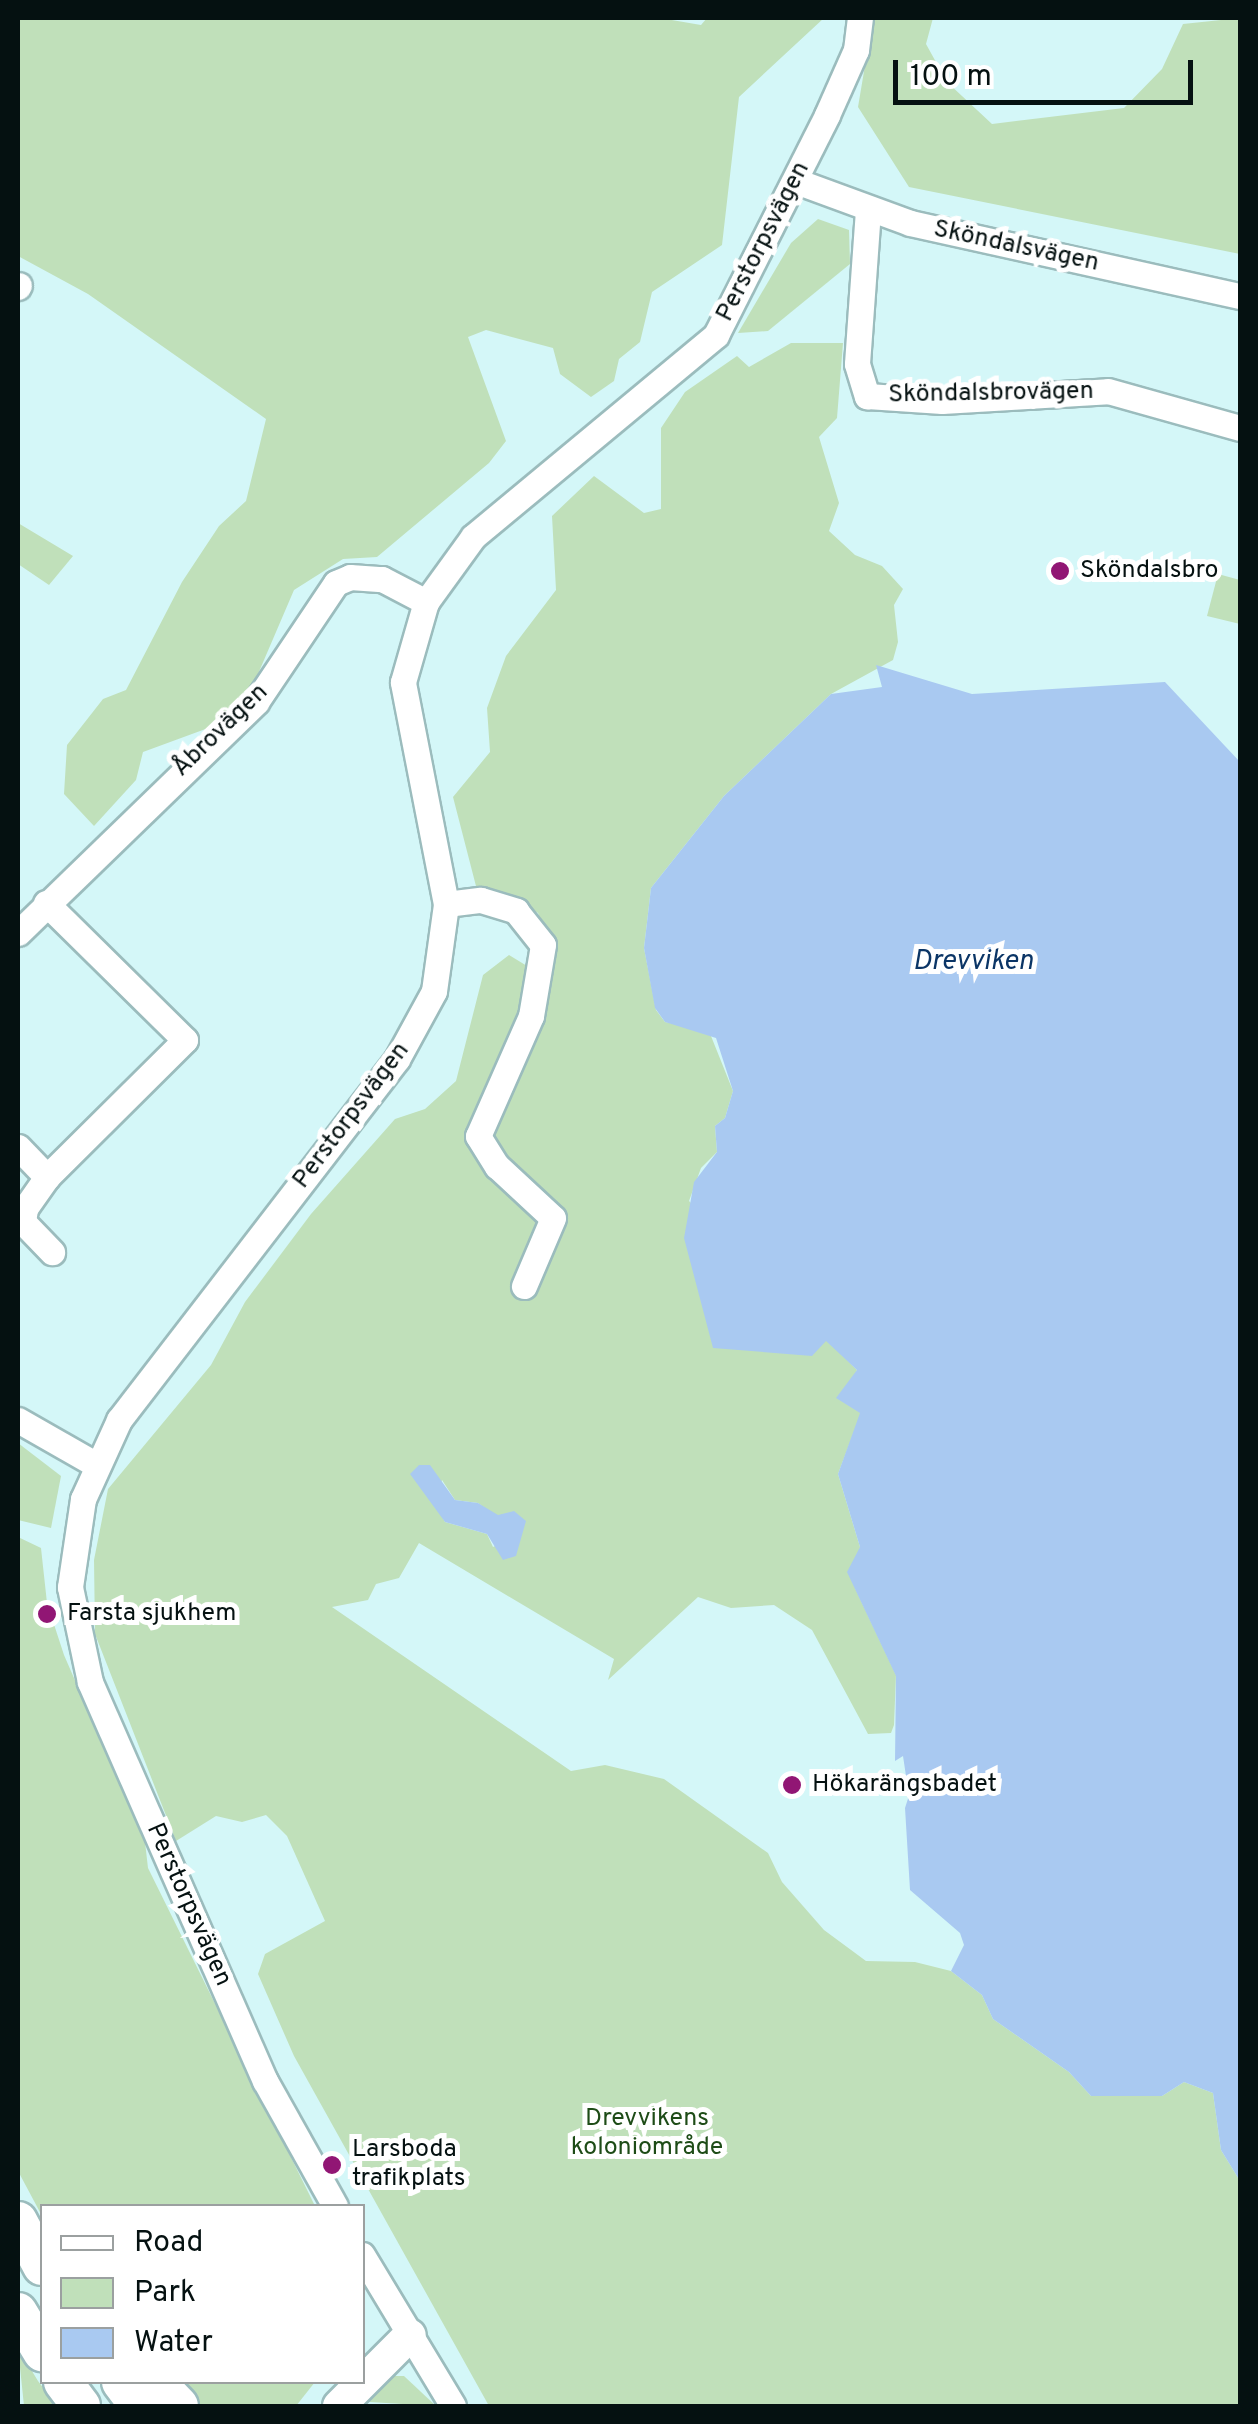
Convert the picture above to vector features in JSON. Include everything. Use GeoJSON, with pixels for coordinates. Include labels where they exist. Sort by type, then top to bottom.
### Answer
{"type":"FeatureCollection","features":[{"type":"Feature","properties":{"kind":"highway"},"geometry":{"type":"LineString","coordinates":[[18,2208],[40,2234]]}},
{"type":"Feature","properties":{"kind":"highway"},"geometry":{"type":"LineString","coordinates":[[18,2221],[40,2262]]}},
{"type":"Feature","properties":{"kind":"highway"},"geometry":{"type":"LineString","coordinates":[[18,2312],[40,2349]]}},
{"type":"Feature","properties":{"kind":"highway"},"geometry":{"type":"LineString","coordinates":[[64,2384],[80,2406]]}},
{"type":"Feature","properties":{"kind":"highway"},"geometry":{"type":"LineString","coordinates":[[122,2384],[139,2406]]}},
{"type":"Feature","properties":{"kind":"highway"},"geometry":{"type":"LineString","coordinates":[[158,2384],[179,2406]]}},
{"type":"Feature","properties":{"kind":"main road"},"geometry":{"type":"LineString","coordinates":[[365,2362],[407,2329]]}},
{"type":"Feature","properties":{"kind":"main road"},"geometry":{"type":"LineString","coordinates":[[365,2377],[407,2329]]}},
{"type":"Feature","properties":{"kind":"main road"},"geometry":{"type":"LineString","coordinates":[[319,2406],[342,2384]]}},
{"type":"Feature","properties":{"kind":"main road"},"geometry":{"type":"LineString","coordinates":[[339,2406],[358,2384]]}},
{"type":"Feature","properties":{"kind":"street","name":"Perstorpsvägen"},"geometry":{"type":"LineString","coordinates":[[335,2204],[264,2081],[80,1652],[70,1587],[83,1499],[96,1464],[140,1390],[412,1036],[441,968],[446,904],[404,711],[405,661],[426,602],[472,537],[716,334],[796,180],[856,50],[860,18]]}},
{"type":"Feature","properties":{"kind":"street","name":"Sköndalsvägen"},"geometry":{"type":"LineString","coordinates":[[796,180],[868,210],[1240,296]]}},
{"type":"Feature","properties":{"kind":"street","name":"Sköndalsbrovägen"},"geometry":{"type":"LineString","coordinates":[[868,210],[857,364],[867,396],[942,401],[1108,392],[1240,428]]}},
{"type":"Feature","properties":{"kind":"street","name":"Åbrovägen"},"geometry":{"type":"LineString","coordinates":[[18,933],[256,702],[336,583],[350,576],[382,580],[426,602]]}},
{"type":"Feature","properties":{"kind":"street"},"geometry":{"type":"LineString","coordinates":[[446,904],[481,900],[516,911],[542,945],[531,1016],[478,1136],[497,1166],[553,1218],[524,1286]]}},
{"type":"Feature","properties":{"kind":"street"},"geometry":{"type":"LineString","coordinates":[[46,904],[185,1040],[47,1177],[22,1222],[52,1252]]}},
{"type":"Feature","properties":{"kind":"street"},"geometry":{"type":"LineString","coordinates":[[18,1148],[47,1177]]}},
{"type":"Feature","properties":{"kind":"street"},"geometry":{"type":"LineString","coordinates":[[18,1420],[96,1464]]}},
{"type":"Feature","properties":{"kind":"street"},"geometry":{"type":"LineString","coordinates":[[365,2259],[453,2406]]}},
{"type":"Feature","properties":{"kind":"green space"},"geometry":{"type":"Polygon","coordinates":[[[18,18],[660,18],[701,25],[707,18],[824,18],[739,97],[722,245],[652,292],[640,342],[619,359],[614,381],[591,397],[560,374],[553,348],[486,330],[468,337],[506,441],[489,463],[377,557],[343,559],[294,590],[255,681],[211,727],[143,752],[136,780],[94,826],[64,794],[67,745],[103,699],[126,690],[182,582],[219,526],[246,501],[266,419],[88,294],[18,256],[18,18]]]}},
{"type":"Feature","properties":{"kind":"green space"},"geometry":{"type":"Polygon","coordinates":[[[873,18],[933,18],[926,44],[947,82],[992,124],[1124,108],[1162,69],[1183,24],[1240,18],[1240,254],[909,187],[858,107],[873,18]]]}},
{"type":"Feature","properties":{"kind":"green space"},"geometry":{"type":"Polygon","coordinates":[[[818,219],[849,230],[850,264],[768,331],[738,333],[791,243],[818,219]]]}},
{"type":"Feature","properties":{"kind":"green space","name":"Drevvikens koloniområde"},"geometry":{"type":"Polygon","coordinates":[[[791,343],[843,343],[837,418],[819,437],[839,503],[829,531],[855,555],[882,566],[903,589],[894,605],[898,642],[893,660],[831,694],[724,796],[651,888],[644,948],[656,1010],[665,1022],[709,1031],[733,1091],[725,1118],[715,1126],[717,1152],[701,1168],[689,1201],[857,1370],[846,1399],[861,1413],[838,1474],[860,1547],[855,1588],[896,1675],[894,1725],[891,1733],[868,1734],[812,1630],[774,1605],[731,1608],[698,1597],[608,1680],[614,1659],[419,1543],[399,1578],[376,1584],[368,1600],[332,1607],[571,1771],[605,1765],[664,1779],[768,1853],[782,1882],[824,1930],[866,1961],[915,1962],[951,1971],[982,1995],[993,2019],[1069,2072],[1091,2096],[1162,2096],[1184,2082],[1213,2093],[1221,2150],[1240,2181],[1240,2406],[489,2406],[294,2056],[258,1974],[265,1954],[325,1921],[287,1836],[266,1815],[242,1822],[216,1816],[176,1841],[95,1634],[94,1560],[108,1489],[211,1365],[245,1302],[311,1214],[395,1119],[425,1109],[456,1081],[483,975],[509,955],[545,977],[553,959],[538,913],[517,900],[477,890],[453,797],[490,752],[487,708],[506,656],[556,590],[552,516],[594,476],[644,513],[661,509],[661,428],[685,392],[737,356],[749,367],[791,343]],[[442,1480],[435,1504],[445,1522],[487,1534],[493,1547],[521,1534],[478,1503],[455,1500],[442,1480]]]}},
{"type":"Feature","properties":{"kind":"green space"},"geometry":{"type":"Polygon","coordinates":[[[18,523],[73,556],[49,585],[18,564],[18,523]]]}},
{"type":"Feature","properties":{"kind":"green space"},"geometry":{"type":"Polygon","coordinates":[[[1218,574],[1240,580],[1240,624],[1207,616],[1218,574]]]}},
{"type":"Feature","properties":{"kind":"green space"},"geometry":{"type":"Polygon","coordinates":[[[18,1443],[61,1476],[51,1528],[18,1520],[18,1443]]]}},
{"type":"Feature","properties":{"kind":"green space"},"geometry":{"type":"Polygon","coordinates":[[[18,1537],[41,1548],[47,1603],[64,1655],[145,1842],[148,1868],[314,2204],[40,2204],[40,2212],[18,2171],[18,1537]]]}},
{"type":"Feature","properties":{"kind":"green space"},"geometry":{"type":"Polygon","coordinates":[[[18,2348],[57,2406],[24,2406],[18,2348]]]}},
{"type":"Feature","properties":{"kind":"green space"},"geometry":{"type":"Polygon","coordinates":[[[388,2376],[404,2376],[436,2406],[353,2401],[388,2376]]]}},
{"type":"Feature","properties":{"kind":"green space"},"geometry":{"type":"Polygon","coordinates":[[[170,2384],[313,2384],[296,2406],[190,2406],[170,2384]]]}},
{"type":"Feature","properties":{"kind":"water","name":"Drevviken"},"geometry":{"type":"Polygon","coordinates":[[[876,665],[972,694],[1165,682],[1240,762],[1240,2181],[1221,2150],[1213,2093],[1184,2082],[1162,2096],[1091,2096],[1069,2072],[993,2019],[982,1995],[951,1971],[964,1945],[960,1933],[910,1890],[905,1808],[914,1780],[906,1776],[903,1756],[895,1761],[896,1676],[847,1572],[860,1547],[838,1474],[860,1413],[836,1398],[857,1370],[826,1341],[812,1356],[713,1348],[684,1238],[694,1182],[717,1152],[715,1126],[725,1118],[733,1091],[716,1038],[665,1022],[655,1008],[644,948],[651,888],[724,796],[831,694],[882,687],[876,665]]]}},
{"type":"Feature","properties":{"kind":"water"},"geometry":{"type":"Polygon","coordinates":[[[419,1465],[430,1465],[455,1500],[478,1503],[498,1515],[514,1511],[526,1521],[516,1556],[503,1560],[487,1534],[445,1522],[410,1474],[419,1465]]]}},
{"type":"Feature","properties":{"kind":"place","name":"Sköndalsbro"},"geometry":{"type":"Point","coordinates":[1060,571]}},
{"type":"Feature","properties":{"kind":"place","name":"Farsta sjukhem"},"geometry":{"type":"Point","coordinates":[47,1614]}},
{"type":"Feature","properties":{"kind":"place","name":"Hökarängsbadet"},"geometry":{"type":"Point","coordinates":[792,1785]}},
{"type":"Feature","properties":{"kind":"place","name":"Larsboda trafikplats"},"geometry":{"type":"Point","coordinates":[332,2165]}}]}
